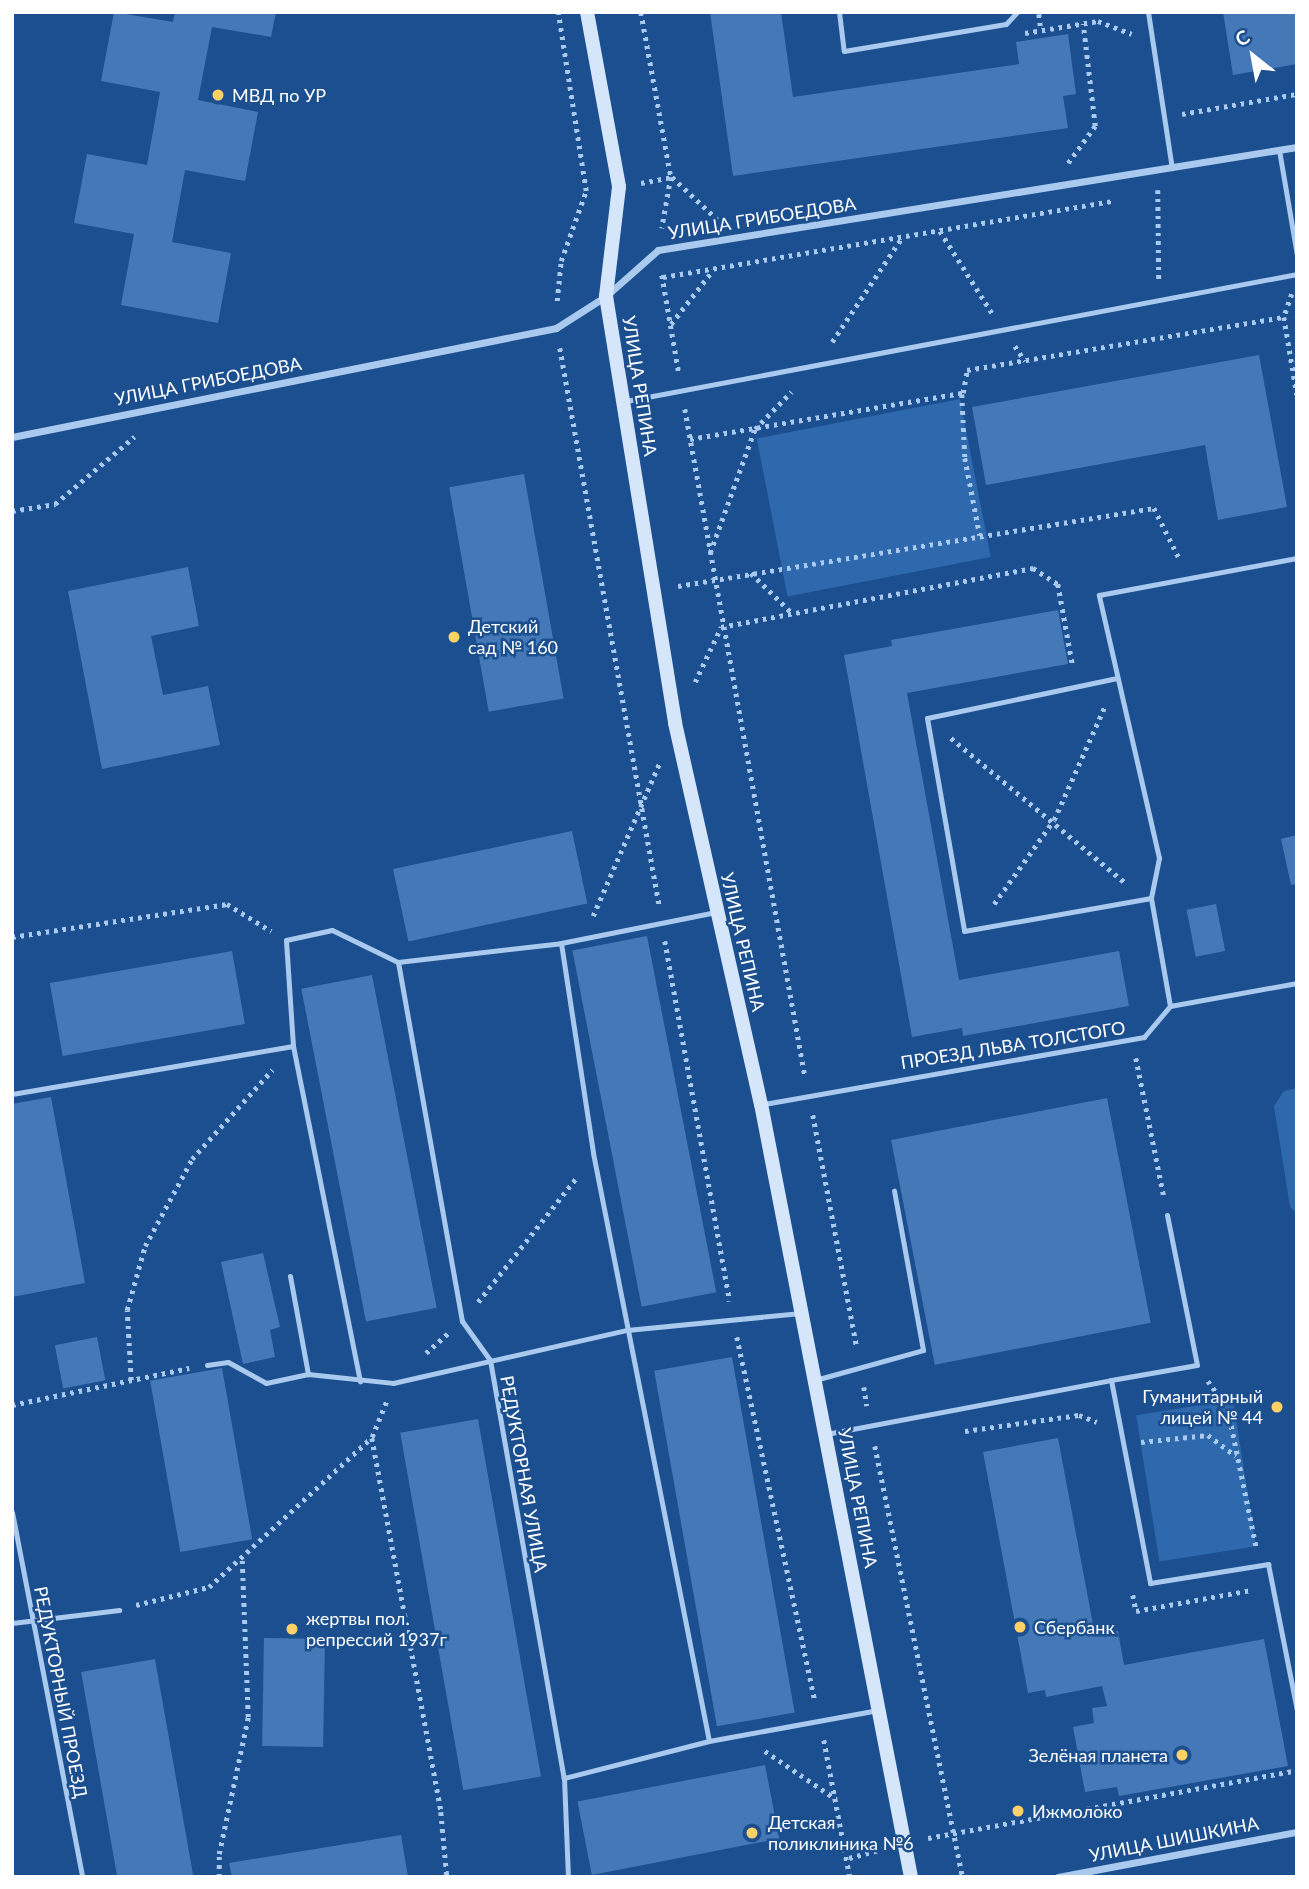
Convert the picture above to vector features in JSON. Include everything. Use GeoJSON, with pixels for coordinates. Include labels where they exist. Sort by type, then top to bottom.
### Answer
{"type":"FeatureCollection","features":[{"type":"Feature","properties":{"kind":"street","name":"УЛИЦА РЕПИНА"},"geometry":{"type":"LineString","coordinates":[[587,12],[619,187],[606,296],[675,723],[761,1104],[911,1877]]}},
{"type":"Feature","properties":{"kind":"street","name":"УЛИЦА ГРИБОЕДОВА"},"geometry":{"type":"LineString","coordinates":[[12,436],[556,328],[606,296],[659,250],[1297,147]]}},
{"type":"Feature","properties":{"kind":"street","name":"УЛИЦА ШИШКИНА"},"geometry":{"type":"LineString","coordinates":[[1058,1877],[1297,1832]]}},
{"type":"Feature","properties":{"kind":"lane"},"geometry":{"type":"LineString","coordinates":[[839,12],[844,51],[1006,24],[1017,12]]}},
{"type":"Feature","properties":{"kind":"lane"},"geometry":{"type":"LineString","coordinates":[[1148,12],[1172,169]]}},
{"type":"Feature","properties":{"kind":"lane"},"geometry":{"type":"LineString","coordinates":[[1279,150],[1297,255]]}},
{"type":"Feature","properties":{"kind":"lane"},"geometry":{"type":"LineString","coordinates":[[623,401],[682,393],[1297,274]]}},
{"type":"Feature","properties":{"kind":"lane"},"geometry":{"type":"LineString","coordinates":[[1297,558],[1099,595],[1159,858],[1152,898],[1170,1006],[1297,983]]}},
{"type":"Feature","properties":{"kind":"lane"},"geometry":{"type":"LineString","coordinates":[[1117,678],[927,718],[964,931],[1152,898]]}},
{"type":"Feature","properties":{"kind":"lane"},"geometry":{"type":"LineString","coordinates":[[360,1381],[293,1046],[286,940],[332,930],[398,962],[561,943],[716,912]]}},
{"type":"Feature","properties":{"kind":"lane"},"geometry":{"type":"LineString","coordinates":[[561,943],[593,1153],[709,1741]]}},
{"type":"Feature","properties":{"kind":"lane","name":"РЕДУКТОРНАЯ УЛИЦА"},"geometry":{"type":"LineString","coordinates":[[398,962],[463,1321],[490,1360],[564,1778],[568,1877]]}},
{"type":"Feature","properties":{"kind":"lane","name":"ПРОЕЗД ЛЬВА ТОЛСТОГО"},"geometry":{"type":"LineString","coordinates":[[761,1104],[808,1093],[1132,1040],[1144,1037],[1170,1006]]}},
{"type":"Feature","properties":{"kind":"lane"},"geometry":{"type":"LineString","coordinates":[[12,1094],[293,1046]]}},
{"type":"Feature","properties":{"kind":"lane"},"geometry":{"type":"LineString","coordinates":[[815,1380],[923,1350],[894,1191]]}},
{"type":"Feature","properties":{"kind":"lane"},"geometry":{"type":"LineString","coordinates":[[826,1434],[1197,1366],[1167,1215]]}},
{"type":"Feature","properties":{"kind":"lane"},"geometry":{"type":"LineString","coordinates":[[290,1276],[308,1374]]}},
{"type":"Feature","properties":{"kind":"lane"},"geometry":{"type":"LineString","coordinates":[[207,1365],[228,1362],[265,1383],[308,1374],[393,1383],[626,1330],[734,1322],[801,1313]]}},
{"type":"Feature","properties":{"kind":"lane"},"geometry":{"type":"LineString","coordinates":[[1111,1380],[1150,1583],[1260,1563],[1268,1564],[1297,1710]]}},
{"type":"Feature","properties":{"kind":"lane","name":"РЕДУКТОРНЫЙ ПРОЕЗД"},"geometry":{"type":"LineString","coordinates":[[12,1512],[82,1877]]}},
{"type":"Feature","properties":{"kind":"lane"},"geometry":{"type":"LineString","coordinates":[[12,1623],[119,1610]]}},
{"type":"Feature","properties":{"kind":"lane"},"geometry":{"type":"LineString","coordinates":[[564,1778],[709,1741],[879,1710]]}},
{"type":"Feature","properties":{"kind":"path"},"geometry":{"type":"LineString","coordinates":[[558,12],[586,191],[561,261],[556,328],[734,1322],[849,1858],[850,1877]]}},
{"type":"Feature","properties":{"kind":"path"},"geometry":{"type":"LineString","coordinates":[[640,12],[671,177],[659,250],[721,627],[870,1424],[963,1877]]}},
{"type":"Feature","properties":{"kind":"path"},"geometry":{"type":"LineString","coordinates":[[1038,12],[1041,30]]}},
{"type":"Feature","properties":{"kind":"path"},"geometry":{"type":"LineString","coordinates":[[1063,170],[1095,126],[1083,24]]}},
{"type":"Feature","properties":{"kind":"path"},"geometry":{"type":"LineString","coordinates":[[1164,117],[1297,94]]}},
{"type":"Feature","properties":{"kind":"path"},"geometry":{"type":"LineString","coordinates":[[1161,301],[1155,194],[1172,169]]}},
{"type":"Feature","properties":{"kind":"path"},"geometry":{"type":"LineString","coordinates":[[671,177],[724,226]]}},
{"type":"Feature","properties":{"kind":"path"},"geometry":{"type":"LineString","coordinates":[[1155,194],[1168,192]]}},
{"type":"Feature","properties":{"kind":"path"},"geometry":{"type":"LineString","coordinates":[[663,277],[1115,201]]}},
{"type":"Feature","properties":{"kind":"path"},"geometry":{"type":"LineString","coordinates":[[940,231],[1004,331],[1026,360]]}},
{"type":"Feature","properties":{"kind":"path"},"geometry":{"type":"LineString","coordinates":[[709,555],[755,429],[815,367],[902,238]]}},
{"type":"Feature","properties":{"kind":"path"},"geometry":{"type":"LineString","coordinates":[[671,325],[714,269]]}},
{"type":"Feature","properties":{"kind":"path"},"geometry":{"type":"LineString","coordinates":[[1297,282],[1284,317],[1297,395]]}},
{"type":"Feature","properties":{"kind":"path"},"geometry":{"type":"LineString","coordinates":[[980,536],[965,458],[963,393],[967,370],[1284,317]]}},
{"type":"Feature","properties":{"kind":"path"},"geometry":{"type":"LineString","coordinates":[[546,349],[559,346]]}},
{"type":"Feature","properties":{"kind":"path"},"geometry":{"type":"LineString","coordinates":[[690,439],[963,393]]}},
{"type":"Feature","properties":{"kind":"path"},"geometry":{"type":"LineString","coordinates":[[12,511],[55,504],[131,438],[144,435]]}},
{"type":"Feature","properties":{"kind":"path"},"geometry":{"type":"LineString","coordinates":[[653,591],[1154,508],[1186,568]]}},
{"type":"Feature","properties":{"kind":"path"},"geometry":{"type":"LineString","coordinates":[[721,627],[1033,568],[1058,584],[1077,687]]}},
{"type":"Feature","properties":{"kind":"path"},"geometry":{"type":"LineString","coordinates":[[751,573],[793,613]]}},
{"type":"Feature","properties":{"kind":"path"},"geometry":{"type":"LineString","coordinates":[[582,939],[642,809],[675,723],[721,627]]}},
{"type":"Feature","properties":{"kind":"path"},"geometry":{"type":"LineString","coordinates":[[976,928],[1054,820],[1117,678]]}},
{"type":"Feature","properties":{"kind":"path"},"geometry":{"type":"LineString","coordinates":[[927,718],[1126,879]]}},
{"type":"Feature","properties":{"kind":"path"},"geometry":{"type":"LineString","coordinates":[[12,937],[227,904],[286,940]]}},
{"type":"Feature","properties":{"kind":"path"},"geometry":{"type":"LineString","coordinates":[[1132,1040],[1167,1215]]}},
{"type":"Feature","properties":{"kind":"path"},"geometry":{"type":"LineString","coordinates":[[131,1380],[127,1310],[145,1246],[192,1159],[293,1046]]}},
{"type":"Feature","properties":{"kind":"path"},"geometry":{"type":"LineString","coordinates":[[119,1610],[209,1587],[372,1437],[393,1383],[463,1321],[563,1198],[593,1153]]}},
{"type":"Feature","properties":{"kind":"path"},"geometry":{"type":"LineString","coordinates":[[12,1405],[207,1365]]}},
{"type":"Feature","properties":{"kind":"path"},"geometry":{"type":"LineString","coordinates":[[1197,1366],[1228,1409],[1260,1563]]}},
{"type":"Feature","properties":{"kind":"path"},"geometry":{"type":"LineString","coordinates":[[956,1432],[1079,1415],[1096,1420],[1100,1432]]}},
{"type":"Feature","properties":{"kind":"path"},"geometry":{"type":"LineString","coordinates":[[1124,1445],[1208,1435],[1237,1457]]}},
{"type":"Feature","properties":{"kind":"path"},"geometry":{"type":"LineString","coordinates":[[372,1437],[441,1812],[447,1877]]}},
{"type":"Feature","properties":{"kind":"path"},"geometry":{"type":"LineString","coordinates":[[874,1444],[888,1442]]}},
{"type":"Feature","properties":{"kind":"path"},"geometry":{"type":"LineString","coordinates":[[219,1877],[219,1854],[248,1717],[242,1559]]}},
{"type":"Feature","properties":{"kind":"path"},"geometry":{"type":"LineString","coordinates":[[1132,1586],[1136,1611],[1272,1586]]}},
{"type":"Feature","properties":{"kind":"path"},"geometry":{"type":"LineString","coordinates":[[741,1735],[836,1799]]}},
{"type":"Feature","properties":{"kind":"path"},"geometry":{"type":"LineString","coordinates":[[849,1858],[905,1842],[1204,1784],[1297,1770]]}},
{"type":"Feature","properties":{"kind":"shaded area"},"geometry":{"type":"Polygon","coordinates":[[[960,399],[991,557],[788,597],[757,438],[960,399]]]}},
{"type":"Feature","properties":{"kind":"shaded area"},"geometry":{"type":"Polygon","coordinates":[[[1297,1088],[1297,1213],[1290,1207],[1274,1106],[1284,1091],[1297,1088]]]}},
{"type":"Feature","properties":{"kind":"shaded area"},"geometry":{"type":"Polygon","coordinates":[[[1233,1400],[1256,1546],[1159,1562],[1136,1415],[1233,1400]]]}},
{"type":"Feature","properties":{"kind":"building"},"geometry":{"type":"Polygon","coordinates":[[[114,12],[173,22],[175,12],[276,12],[271,37],[212,27],[198,100],[258,112],[245,181],[185,170],[172,242],[231,253],[218,323],[121,305],[134,234],[74,223],[87,154],[147,165],[160,92],[101,81],[114,12]]]}},
{"type":"Feature","properties":{"kind":"building"},"geometry":{"type":"Polygon","coordinates":[[[710,12],[781,12],[793,97],[1019,64],[1016,42],[1068,34],[1076,94],[1063,96],[1068,128],[733,176],[710,12]]]}},
{"type":"Feature","properties":{"kind":"building"},"geometry":{"type":"Polygon","coordinates":[[[1223,12],[1297,12],[1297,64],[1233,75],[1223,12]]]}},
{"type":"Feature","properties":{"kind":"building"},"geometry":{"type":"Polygon","coordinates":[[[1259,355],[1287,507],[1218,520],[1205,445],[986,485],[972,407],[1259,355]]]}},
{"type":"Feature","properties":{"kind":"building"},"geometry":{"type":"Polygon","coordinates":[[[524,474],[564,699],[489,712],[449,487],[524,474]]]}},
{"type":"Feature","properties":{"kind":"building"},"geometry":{"type":"Polygon","coordinates":[[[188,567],[199,626],[151,636],[163,695],[208,686],[220,745],[102,769],[68,591],[188,567]]]}},
{"type":"Feature","properties":{"kind":"building"},"geometry":{"type":"Polygon","coordinates":[[[1058,610],[1068,664],[907,693],[959,980],[1119,951],[1129,1006],[963,1036],[962,1028],[912,1037],[844,655],[892,646],[891,640],[1058,610]]]}},
{"type":"Feature","properties":{"kind":"building"},"geometry":{"type":"Polygon","coordinates":[[[572,831],[587,903],[408,941],[393,869],[572,831]]]}},
{"type":"Feature","properties":{"kind":"building"},"geometry":{"type":"Polygon","coordinates":[[[1297,835],[1297,884],[1291,885],[1281,839],[1297,835]]]}},
{"type":"Feature","properties":{"kind":"building"},"geometry":{"type":"Polygon","coordinates":[[[1216,904],[1225,951],[1196,957],[1187,910],[1216,904]]]}},
{"type":"Feature","properties":{"kind":"building"},"geometry":{"type":"Polygon","coordinates":[[[647,936],[716,1292],[642,1307],[572,951],[647,936]]]}},
{"type":"Feature","properties":{"kind":"building"},"geometry":{"type":"Polygon","coordinates":[[[232,951],[245,1024],[63,1056],[50,983],[232,951]]]}},
{"type":"Feature","properties":{"kind":"building"},"geometry":{"type":"Polygon","coordinates":[[[372,975],[437,1308],[366,1322],[301,989],[372,975]]]}},
{"type":"Feature","properties":{"kind":"building"},"geometry":{"type":"Polygon","coordinates":[[[51,1097],[85,1283],[12,1297],[12,1104],[51,1097]]]}},
{"type":"Feature","properties":{"kind":"building"},"geometry":{"type":"Polygon","coordinates":[[[1107,1098],[1151,1323],[935,1365],[891,1140],[1107,1098]]]}},
{"type":"Feature","properties":{"kind":"building"},"geometry":{"type":"Polygon","coordinates":[[[263,1253],[280,1327],[270,1330],[275,1357],[243,1364],[221,1262],[263,1253]]]}},
{"type":"Feature","properties":{"kind":"building"},"geometry":{"type":"Polygon","coordinates":[[[97,1337],[105,1380],[63,1388],[55,1345],[97,1337]]]}},
{"type":"Feature","properties":{"kind":"building"},"geometry":{"type":"Polygon","coordinates":[[[732,1357],[795,1713],[717,1726],[654,1371],[732,1357]]]}},
{"type":"Feature","properties":{"kind":"building"},"geometry":{"type":"Polygon","coordinates":[[[222,1368],[252,1539],[180,1552],[150,1381],[222,1368]]]}},
{"type":"Feature","properties":{"kind":"building"},"geometry":{"type":"Polygon","coordinates":[[[478,1419],[541,1776],[463,1790],[400,1433],[478,1419]]]}},
{"type":"Feature","properties":{"kind":"building"},"geometry":{"type":"Polygon","coordinates":[[[1058,1438],[1095,1635],[1118,1631],[1124,1665],[1264,1639],[1288,1766],[1119,1796],[1117,1787],[1085,1792],[1073,1727],[1094,1723],[1092,1708],[1107,1706],[1102,1686],[1046,1697],[1045,1690],[1028,1693],[983,1452],[1058,1438]]]}},
{"type":"Feature","properties":{"kind":"building"},"geometry":{"type":"Polygon","coordinates":[[[264,1638],[325,1639],[323,1747],[262,1746],[264,1638]]]}},
{"type":"Feature","properties":{"kind":"building"},"geometry":{"type":"Polygon","coordinates":[[[155,1659],[193,1877],[117,1877],[81,1672],[155,1659]]]}},
{"type":"Feature","properties":{"kind":"building"},"geometry":{"type":"Polygon","coordinates":[[[765,1765],[779,1839],[592,1875],[578,1801],[765,1765]]]}},
{"type":"Feature","properties":{"kind":"building"},"geometry":{"type":"Polygon","coordinates":[[[401,1835],[408,1877],[232,1877],[229,1863],[401,1835]]]}},
{"type":"Feature","properties":{"kind":"place","name":"МВД по УР"},"geometry":{"type":"Point","coordinates":[218,95]}},
{"type":"Feature","properties":{"kind":"place","name":"Детский сад № 160"},"geometry":{"type":"Point","coordinates":[454,637]}},
{"type":"Feature","properties":{"kind":"place","name":"Гуманитарный лицей № 44"},"geometry":{"type":"Point","coordinates":[1277,1407]}},
{"type":"Feature","properties":{"kind":"place","name":"Сбербанк"},"geometry":{"type":"Point","coordinates":[1020,1627]}},
{"type":"Feature","properties":{"kind":"place","name":"жертвы пол. репрессий 1937г"},"geometry":{"type":"Point","coordinates":[292,1629]}},
{"type":"Feature","properties":{"kind":"place","name":"Зелёная планета"},"geometry":{"type":"Point","coordinates":[1182,1755]}},
{"type":"Feature","properties":{"kind":"place","name":"Ижмолоко"},"geometry":{"type":"Point","coordinates":[1018,1811]}},
{"type":"Feature","properties":{"kind":"place","name":"Детская поликлиника №6"},"geometry":{"type":"Point","coordinates":[752,1833]}}]}
